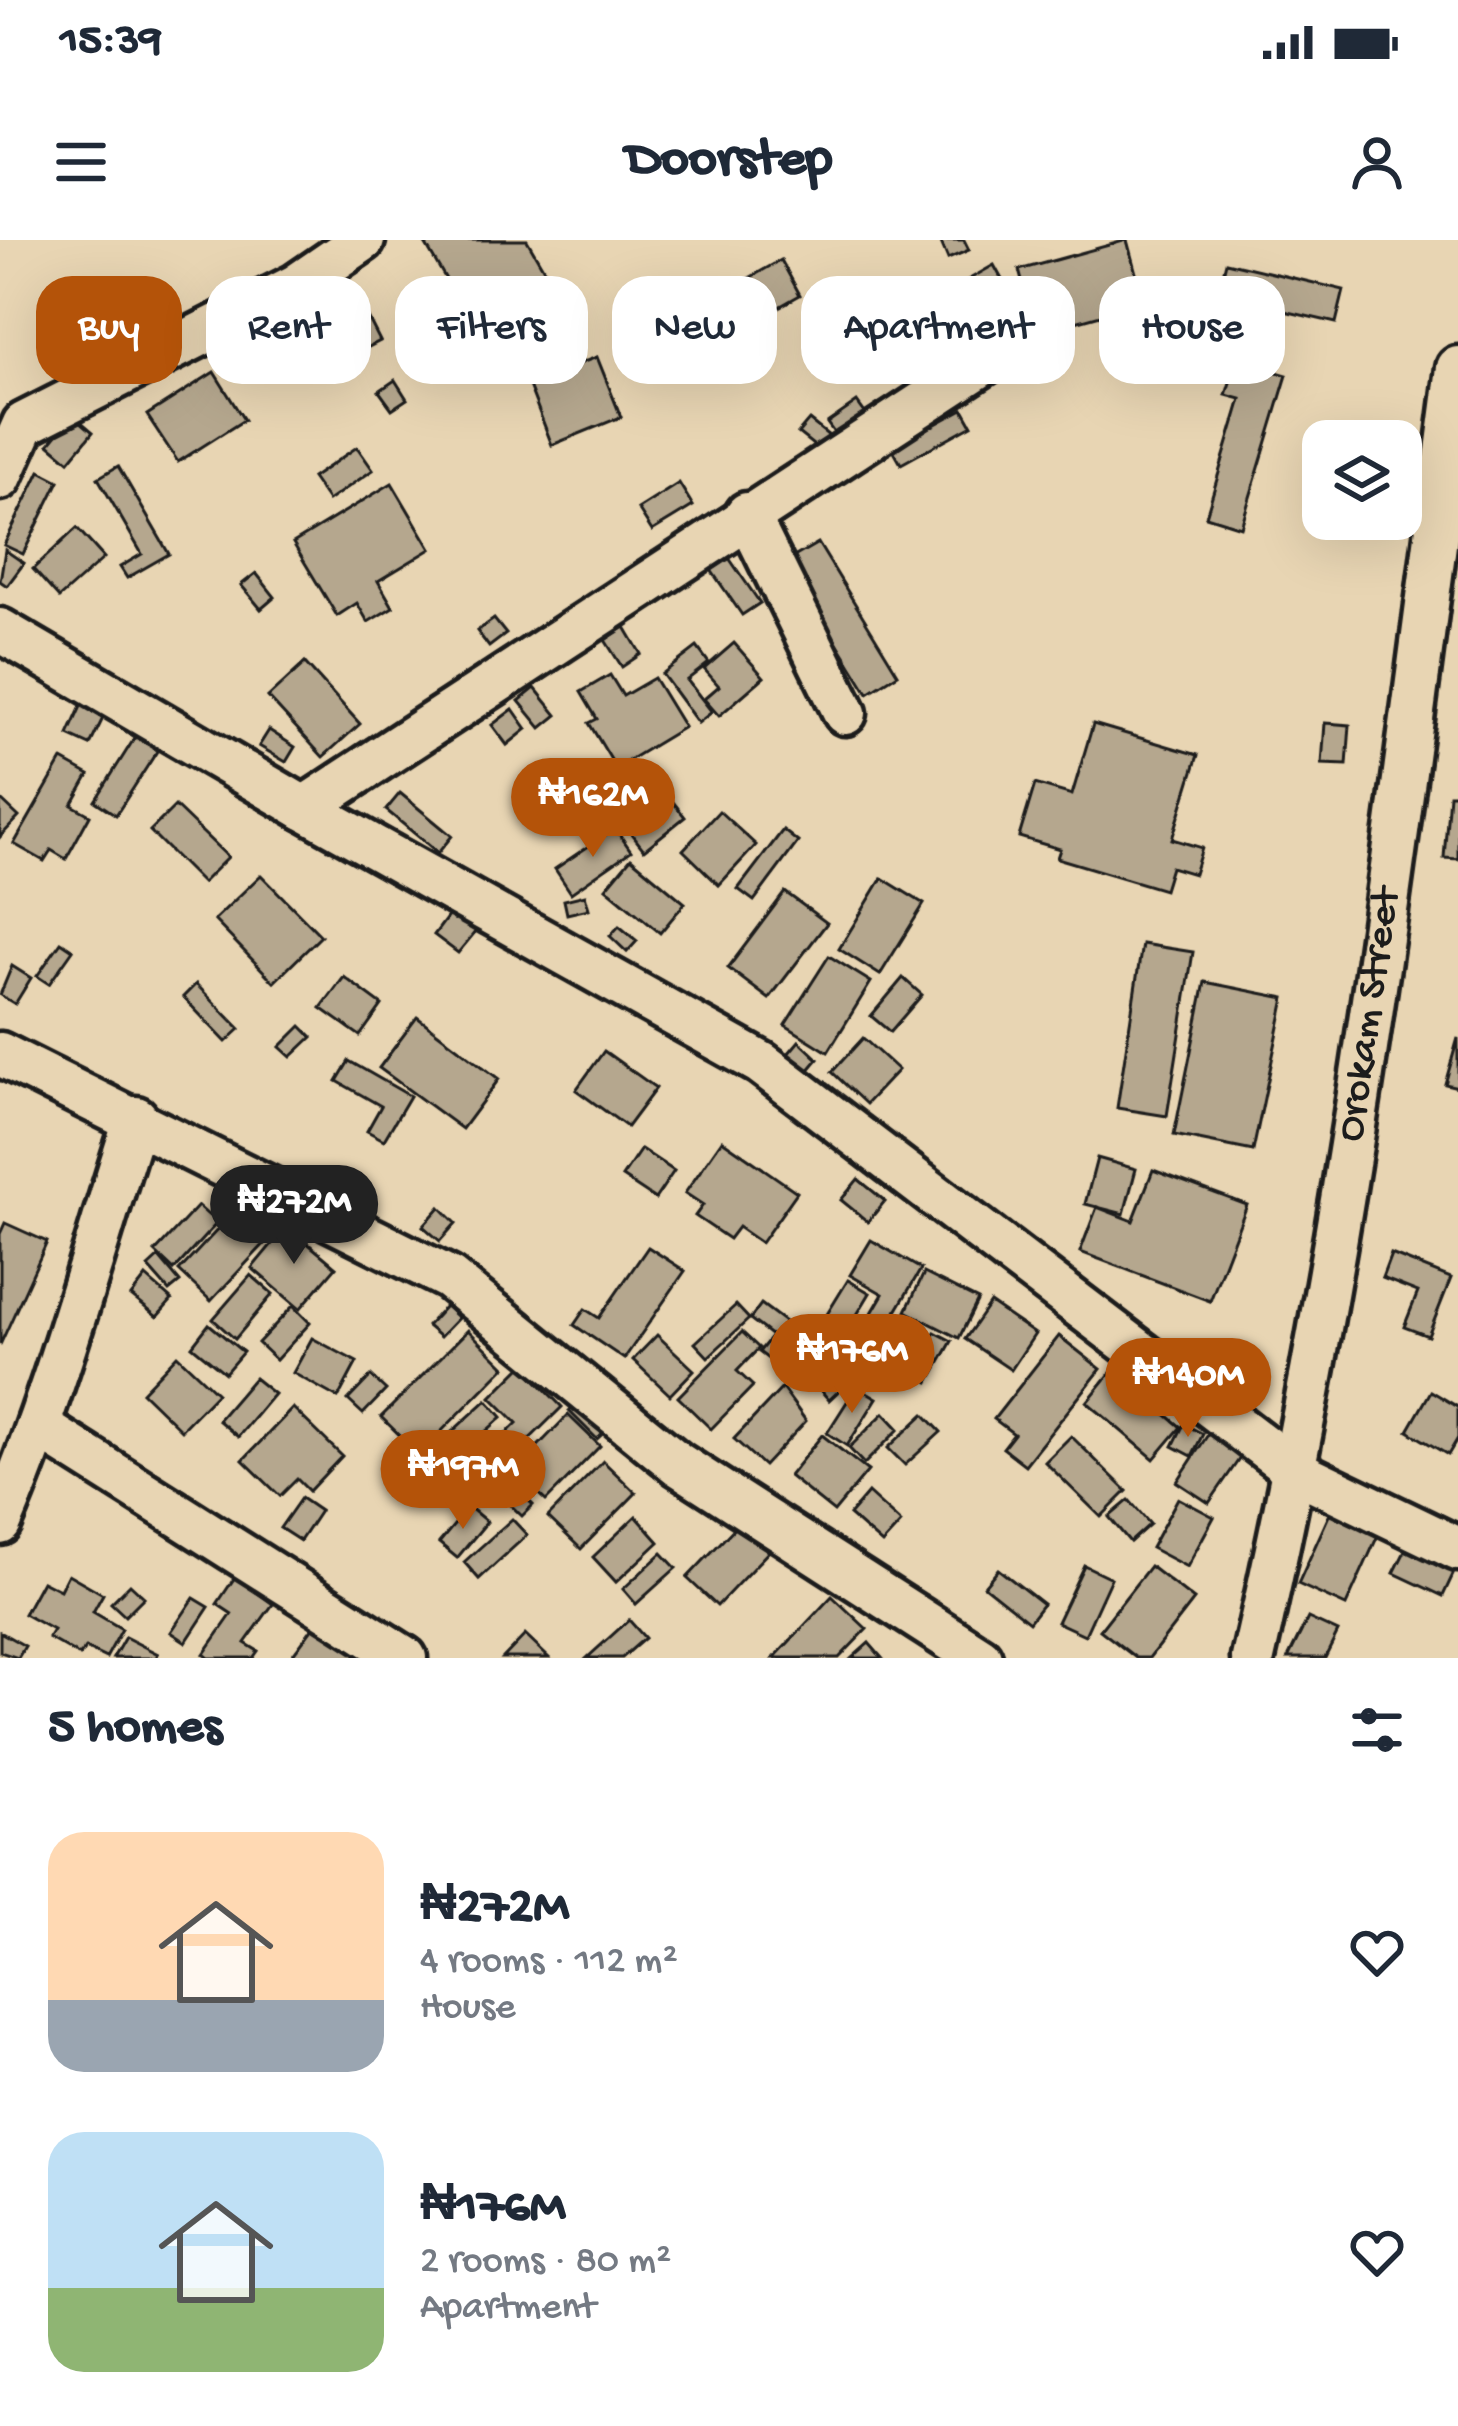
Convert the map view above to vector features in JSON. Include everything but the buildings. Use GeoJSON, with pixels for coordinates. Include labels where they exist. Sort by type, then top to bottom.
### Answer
{"type":"FeatureCollection","features":[{"type":"Feature","properties":{"kind":"street"},"geometry":{"type":"LineString","coordinates":[[0,478],[24,424],[296,286],[363,240]]}},
{"type":"Feature","properties":{"kind":"street","name":"Orokam Street"},"geometry":{"type":"LineString","coordinates":[[1253,1658],[1296,1471],[1379,966],[1458,368]]}},
{"type":"Feature","properties":{"kind":"street"},"geometry":{"type":"LineString","coordinates":[[304,808],[746,514],[951,384]]}},
{"type":"Feature","properties":{"kind":"street"},"geometry":{"type":"LineString","coordinates":[[746,514],[845,713]]}},
{"type":"Feature","properties":{"kind":"street"},"geometry":{"type":"LineString","coordinates":[[0,630],[304,808],[761,1063],[1296,1471],[1458,1549]]}},
{"type":"Feature","properties":{"kind":"street"},"geometry":{"type":"LineString","coordinates":[[0,1054],[449,1278],[678,1464],[980,1658]]}},
{"type":"Feature","properties":{"kind":"street"},"geometry":{"type":"LineString","coordinates":[[0,1523],[41,1427],[52,1378],[136,1118]]}},
{"type":"Feature","properties":{"kind":"street"},"geometry":{"type":"LineString","coordinates":[[41,1427],[405,1658]]}}]}
